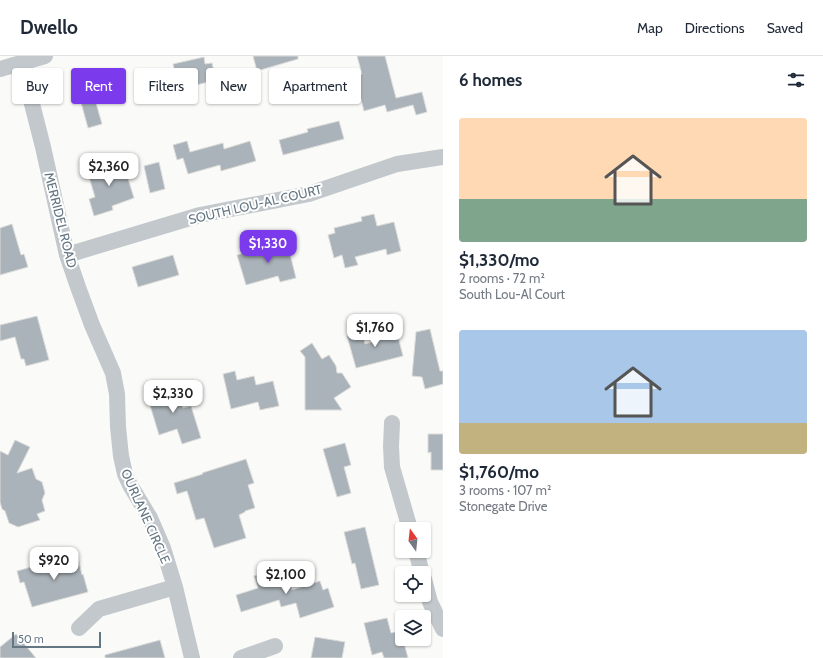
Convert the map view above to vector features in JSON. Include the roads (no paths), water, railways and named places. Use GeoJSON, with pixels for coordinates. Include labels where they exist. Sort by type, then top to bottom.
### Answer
{"type":"FeatureCollection","features":[{"type":"Feature","properties":{"kind":"street"},"geometry":{"type":"LineString","coordinates":[[0,69],[45,56]]}},
{"type":"Feature","properties":{"kind":"street","name":"MERRIDEL ROAD"},"geometry":{"type":"LineString","coordinates":[[20,64],[43,147],[68,255],[92,325],[113,373]]}},
{"type":"Feature","properties":{"kind":"street","name":"SOUTH LOU-AL COURT"},"geometry":{"type":"LineString","coordinates":[[68,255],[200,215],[308,194],[397,164],[443,157]]}},
{"type":"Feature","properties":{"kind":"street","name":"OURLANE CIRCLE"},"geometry":{"type":"LineString","coordinates":[[113,373],[121,456],[125,474],[150,518],[163,548],[175,587],[192,658]]}},
{"type":"Feature","properties":{"kind":"street"},"geometry":{"type":"LineString","coordinates":[[392,423],[392,467],[408,522]]}},
{"type":"Feature","properties":{"kind":"street"},"geometry":{"type":"LineString","coordinates":[[79,628],[99,609],[175,587]]}},
{"type":"Feature","properties":{"kind":"street"},"geometry":{"type":"LineString","coordinates":[[430,602],[443,629]]}},
{"type":"Feature","properties":{"kind":"street"},"geometry":{"type":"LineString","coordinates":[[241,658],[275,646]]}}]}
